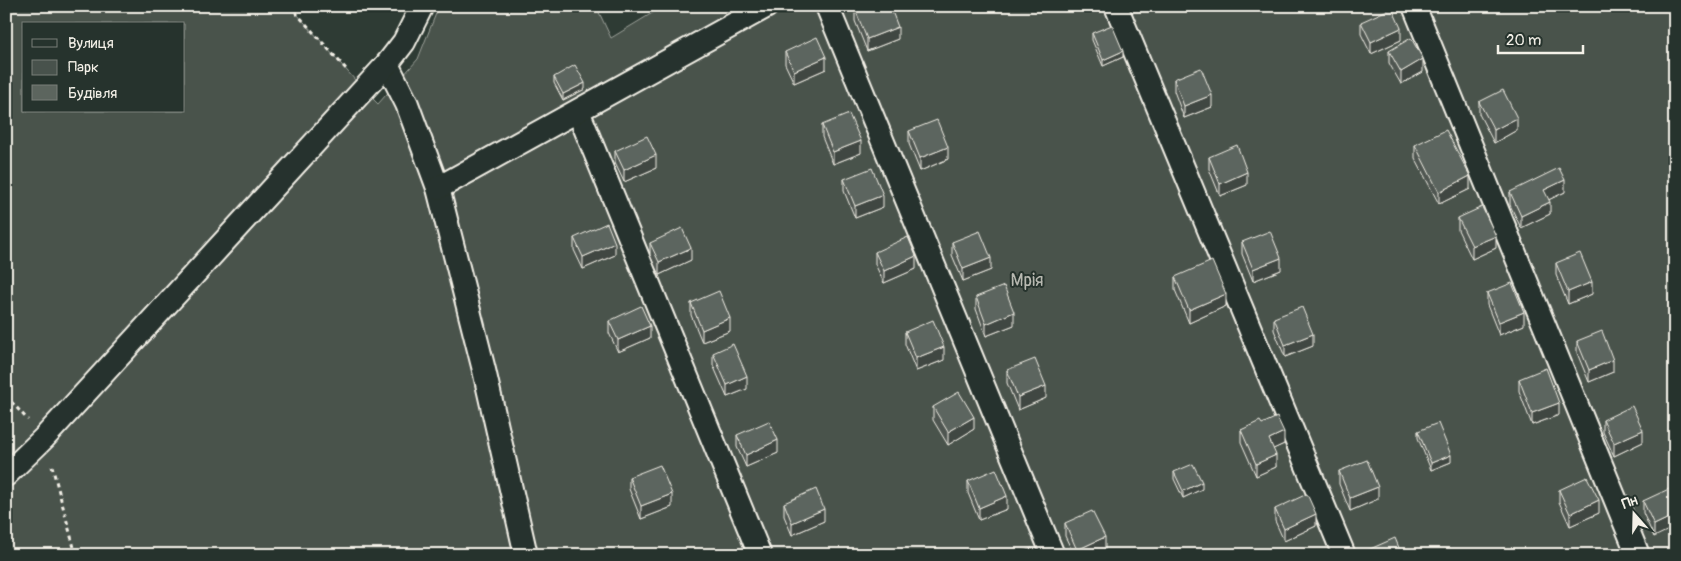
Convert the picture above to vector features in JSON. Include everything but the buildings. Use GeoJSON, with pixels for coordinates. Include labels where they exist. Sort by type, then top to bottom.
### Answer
{"type":"FeatureCollection","features":[{"type":"Feature","properties":{"kind":"street"},"geometry":{"type":"LineString","coordinates":[[6,474],[44,438],[387,64],[404,42],[422,6]]}},
{"type":"Feature","properties":{"kind":"street"},"geometry":{"type":"LineString","coordinates":[[438,188],[767,6]]}},
{"type":"Feature","properties":{"kind":"street"},"geometry":{"type":"LineString","coordinates":[[827,6],[1053,555]]}},
{"type":"Feature","properties":{"kind":"street"},"geometry":{"type":"LineString","coordinates":[[1116,6],[1344,555]]}},
{"type":"Feature","properties":{"kind":"street"},"geometry":{"type":"LineString","coordinates":[[1414,6],[1638,555]]}},
{"type":"Feature","properties":{"kind":"street"},"geometry":{"type":"LineString","coordinates":[[387,64],[407,104],[438,188],[484,370],[526,555]]}},
{"type":"Feature","properties":{"kind":"street"},"geometry":{"type":"LineString","coordinates":[[578,111],[760,555]]}},
{"type":"Feature","properties":{"kind":"path"},"geometry":{"type":"LineString","coordinates":[[290,6],[363,89]]}},
{"type":"Feature","properties":{"kind":"green space","name":"Мрія"},"geometry":{"type":"Polygon","coordinates":[[[6,6],[290,6],[378,104],[418,59],[439,6],[596,6],[611,38],[664,6],[1675,6],[1675,555],[6,555],[6,6]]]}}]}
